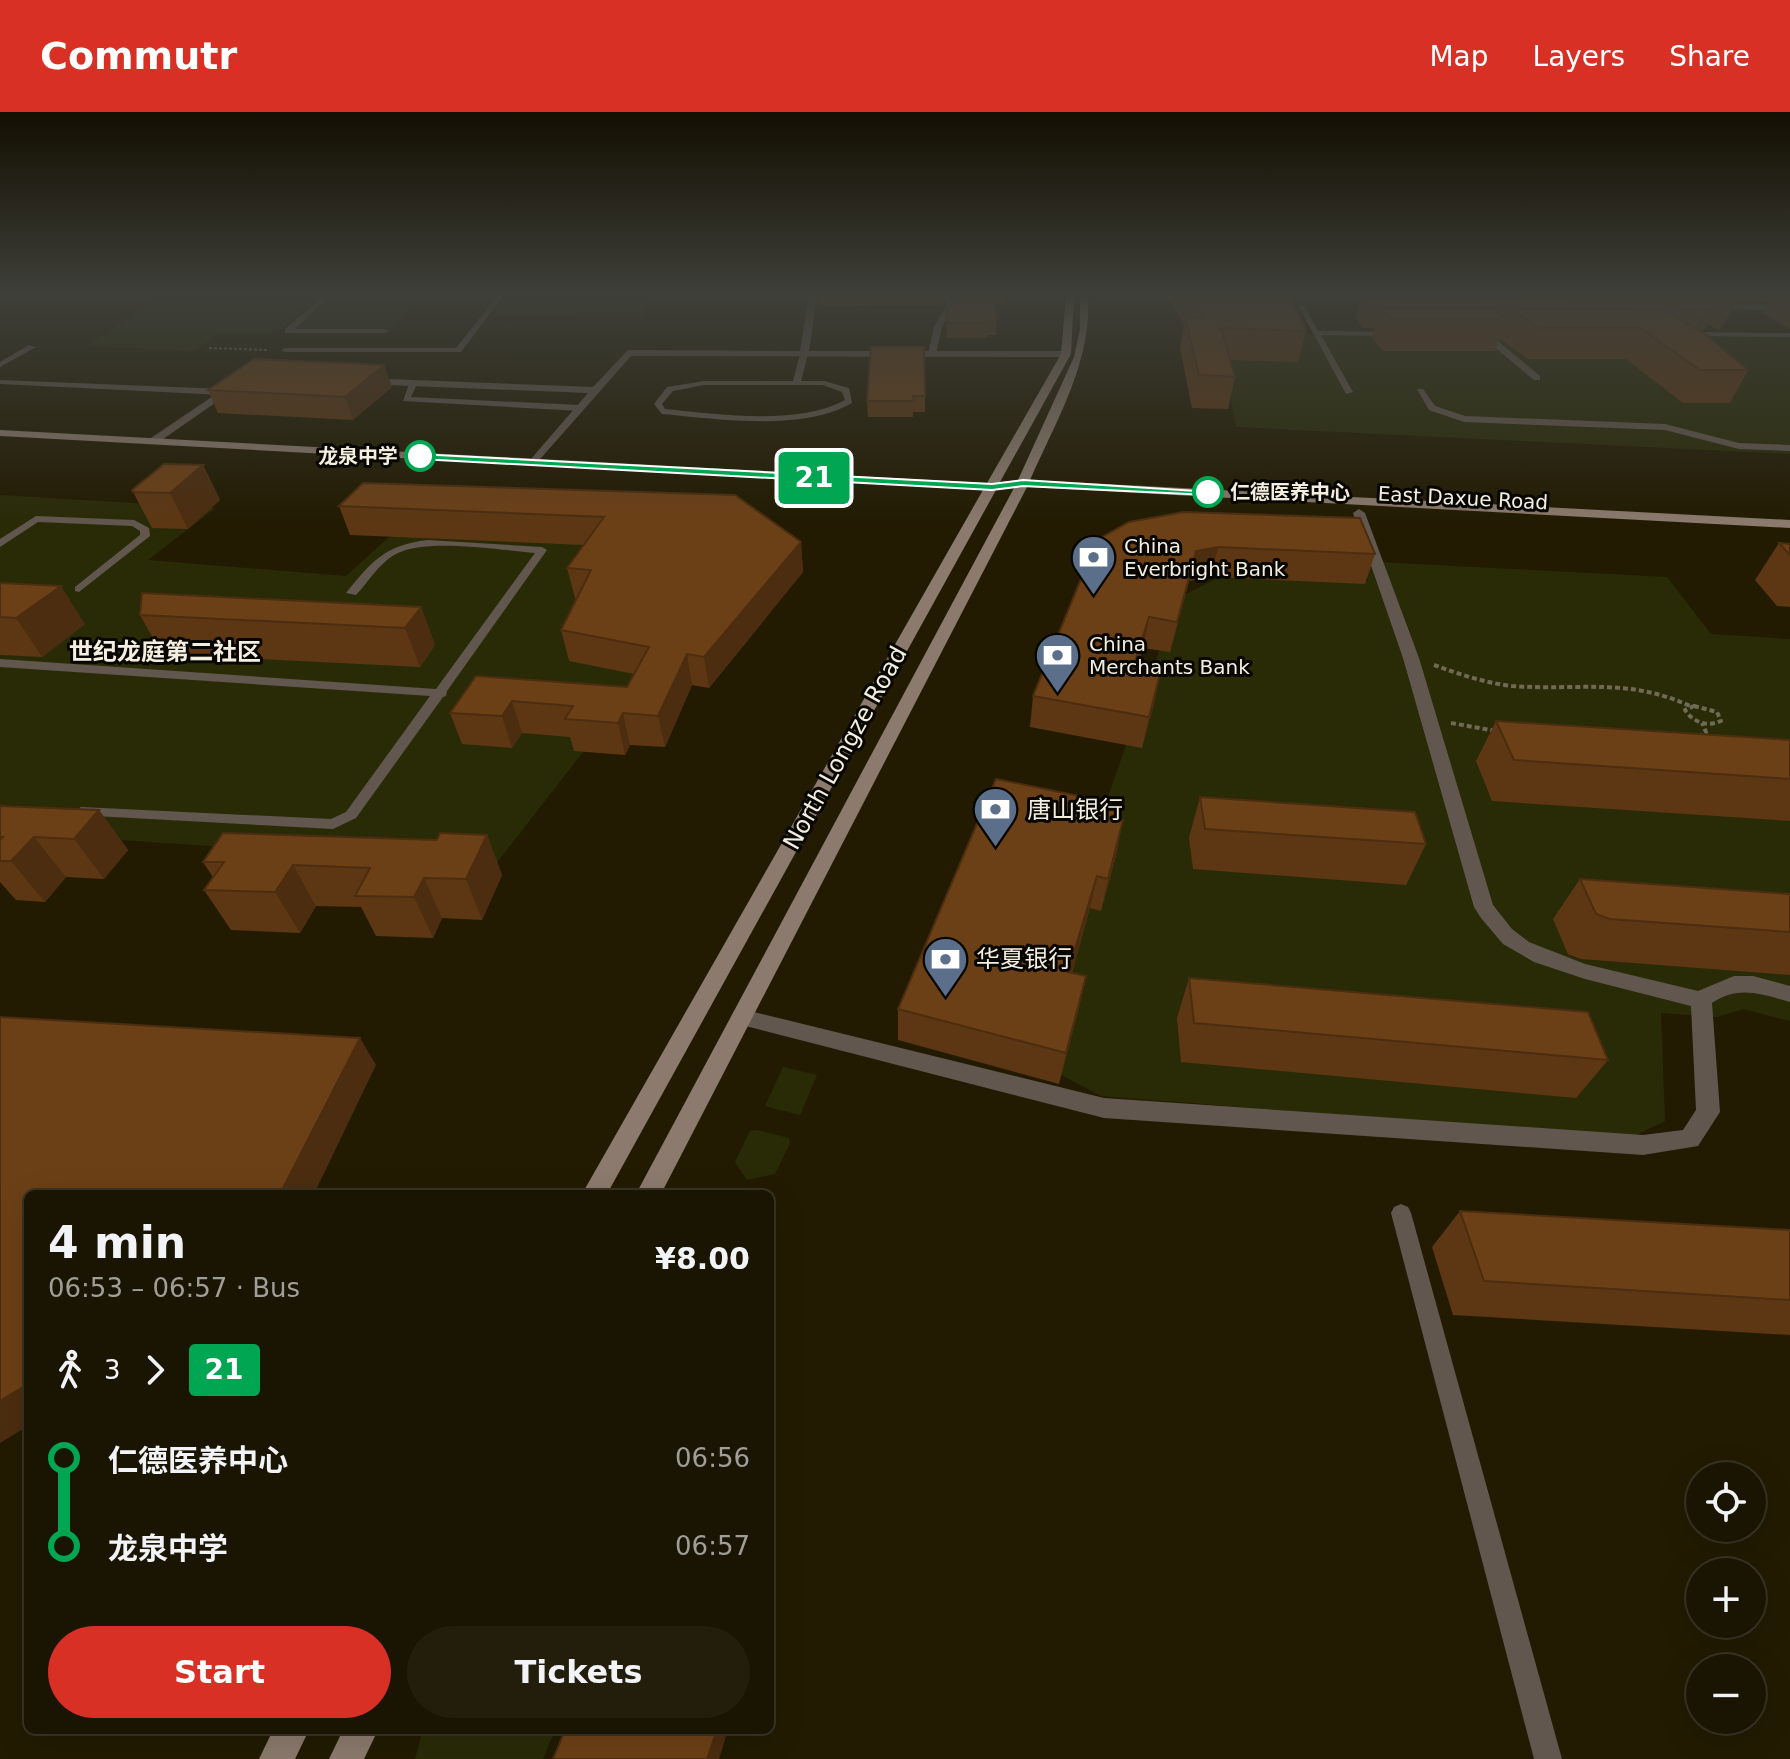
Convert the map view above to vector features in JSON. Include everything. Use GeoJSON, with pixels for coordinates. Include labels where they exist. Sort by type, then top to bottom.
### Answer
{"type":"FeatureCollection","features":[{"type":"Feature","properties":{"kind":"main road","name":"North Longze Road"},"geometry":{"type":"LineString","coordinates":[[596,1190],[1056,372]]}},
{"type":"Feature","properties":{"kind":"main road","name":"North Longze Road"},"geometry":{"type":"LineString","coordinates":[[650,1190],[1019,489],[1072,372]]}},
{"type":"Feature","properties":{"kind":"main road","name":"East Daxue Road"},"geometry":{"type":"LineString","coordinates":[[0,433],[992,487],[1359,513],[1790,535]]}},
{"type":"Feature","properties":{"kind":"main road","name":"East Daxue Road"},"geometry":{"type":"LineString","coordinates":[[1019,489],[1790,524]]}},
{"type":"Feature","properties":{"kind":"main road"},"geometry":{"type":"LineString","coordinates":[[276,1759],[290,1734]]}},
{"type":"Feature","properties":{"kind":"main road"},"geometry":{"type":"LineString","coordinates":[[346,1759],[359,1734]]}},
{"type":"Feature","properties":{"kind":"street"},"geometry":{"type":"LineString","coordinates":[[534,462],[612,372]]}},
{"type":"Feature","properties":{"kind":"street"},"geometry":{"type":"LineString","coordinates":[[152,442],[243,380]]}},
{"type":"Feature","properties":{"kind":"street"},"geometry":{"type":"LineString","coordinates":[[354,380],[596,390]]}},
{"type":"Feature","properties":{"kind":"street"},"geometry":{"type":"LineString","coordinates":[[1359,513],[1411,658],[1484,907],[1499,929],[1522,947],[1556,961],[1701,1000]]}},
{"type":"Feature","properties":{"kind":"street"},"geometry":{"type":"LineString","coordinates":[[1701,1000],[1723,983],[1743,982],[1790,994]]}},
{"type":"Feature","properties":{"kind":"street"},"geometry":{"type":"LineString","coordinates":[[742,1017],[1104,1108],[1643,1145],[1690,1139],[1708,1112],[1701,1000]]}},
{"type":"Feature","properties":{"kind":"lane"},"geometry":{"type":"LineString","coordinates":[[796,383],[799,372]]}},
{"type":"Feature","properties":{"kind":"lane"},"geometry":{"type":"LineString","coordinates":[[1338,372],[1349,392]]}},
{"type":"Feature","properties":{"kind":"lane"},"geometry":{"type":"LineString","coordinates":[[1530,372],[1537,378]]}},
{"type":"Feature","properties":{"kind":"lane"},"geometry":{"type":"LineString","coordinates":[[0,382],[224,392]]}},
{"type":"Feature","properties":{"kind":"lane"},"geometry":{"type":"LineString","coordinates":[[796,383],[824,383],[846,390],[849,401],[840,410],[804,417],[679,413],[662,411],[658,404],[670,389],[684,385],[796,383]]}},
{"type":"Feature","properties":{"kind":"lane"},"geometry":{"type":"LineString","coordinates":[[413,384],[406,399],[580,408]]}},
{"type":"Feature","properties":{"kind":"lane"},"geometry":{"type":"LineString","coordinates":[[1420,391],[1432,408],[1464,419],[1665,427],[1739,446],[1790,448]]}},
{"type":"Feature","properties":{"kind":"lane"},"geometry":{"type":"LineString","coordinates":[[0,544],[36,519],[134,523],[145,530],[145,536],[79,589]]}},
{"type":"Feature","properties":{"kind":"lane"},"geometry":{"type":"LineString","coordinates":[[63,811],[333,824],[351,815],[442,693],[542,550],[423,544],[399,548],[387,554],[352,593]]}},
{"type":"Feature","properties":{"kind":"lane"},"geometry":{"type":"LineString","coordinates":[[0,663],[442,693]]}},
{"type":"Feature","properties":{"kind":"lane"},"geometry":{"type":"LineString","coordinates":[[1401,1213],[1548,1759]]}},
{"type":"Feature","properties":{"kind":"path"},"geometry":{"type":"LineString","coordinates":[[1411,658],[1483,681],[1517,687],[1624,685],[1669,695],[1690,706],[1706,707],[1721,719],[1719,723],[1702,723],[1688,716],[1685,710],[1690,706]]}},
{"type":"Feature","properties":{"kind":"path"},"geometry":{"type":"LineString","coordinates":[[1430,725],[1455,723],[1504,733]]}},
{"type":"Feature","properties":{"kind":"path"},"geometry":{"type":"LineString","coordinates":[[1692,741],[1706,732],[1702,723]]}},
{"type":"Feature","properties":{"kind":"green space"},"geometry":{"type":"Polygon","coordinates":[[[1226,372],[1790,372],[1790,454],[1236,427],[1226,372]]]}},
{"type":"Feature","properties":{"kind":"green space"},"geometry":{"type":"Polygon","coordinates":[[[0,495],[215,508],[148,560],[346,576],[410,518],[646,541],[700,602],[495,865],[0,832],[0,495]]]}},
{"type":"Feature","properties":{"kind":"green space"},"geometry":{"type":"Polygon","coordinates":[[[1360,561],[1667,577],[1711,634],[1790,639],[1790,1021],[1743,1009],[1717,1017],[1661,1013],[1665,1121],[1630,1138],[1101,1096],[1018,1052],[1178,598],[1224,575],[1368,581],[1360,561]]]}},
{"type":"Feature","properties":{"kind":"green space"},"geometry":{"type":"Polygon","coordinates":[[[783,1067],[817,1075],[800,1115],[765,1106],[783,1067]]]}},
{"type":"Feature","properties":{"kind":"green space"},"geometry":{"type":"Polygon","coordinates":[[[750,1131],[789,1138],[790,1143],[775,1174],[747,1180],[735,1162],[750,1131]]]}},
{"type":"Feature","properties":{"kind":"green space"},"geometry":{"type":"Polygon","coordinates":[[[422,1734],[553,1734],[543,1759],[415,1759],[422,1734]]]}},
{"type":"Feature","properties":{"kind":"building"},"geometry":{"type":"Polygon","coordinates":[[[235,372],[376,372],[345,397],[208,390],[235,372]]]}},
{"type":"Feature","properties":{"kind":"building"},"geometry":{"type":"Polygon","coordinates":[[[869,372],[925,372],[925,396],[913,396],[914,401],[867,401],[869,372]]]}},
{"type":"Feature","properties":{"kind":"building"},"geometry":{"type":"Polygon","coordinates":[[[1198,372],[1234,372],[1235,377],[1199,375],[1198,372]]]}},
{"type":"Feature","properties":{"kind":"building"},"geometry":{"type":"Polygon","coordinates":[[[164,464],[203,465],[170,493],[133,492],[132,490],[164,464]]]}},
{"type":"Feature","properties":{"kind":"building"},"geometry":{"type":"Polygon","coordinates":[[[363,483],[735,495],[801,542],[704,657],[687,654],[658,716],[623,713],[618,723],[565,719],[573,706],[512,701],[502,716],[450,713],[476,676],[627,687],[649,647],[561,630],[591,570],[567,568],[604,517],[339,506],[363,483]]]}},
{"type":"Feature","properties":{"kind":"building"},"geometry":{"type":"Polygon","coordinates":[[[1184,512],[1360,518],[1375,554],[1218,547],[1196,551],[1177,622],[1149,617],[1133,669],[1160,674],[1149,717],[1033,696],[1097,540],[1129,522],[1184,512]]]}},
{"type":"Feature","properties":{"kind":"building"},"geometry":{"type":"Polygon","coordinates":[[[1779,543],[1790,544],[1790,555],[1779,543]]]}},
{"type":"Feature","properties":{"kind":"building"},"geometry":{"type":"Polygon","coordinates":[[[0,583],[61,586],[16,618],[0,617],[0,583]]]}},
{"type":"Feature","properties":{"kind":"building"},"geometry":{"type":"Polygon","coordinates":[[[142,593],[421,607],[405,628],[140,615],[142,593]]]}},
{"type":"Feature","properties":{"kind":"building"},"geometry":{"type":"Polygon","coordinates":[[[1496,721],[1790,740],[1790,779],[1514,760],[1496,721]]]}},
{"type":"Feature","properties":{"kind":"building"},"geometry":{"type":"Polygon","coordinates":[[[996,779],[1118,804],[1114,818],[1123,820],[1108,879],[1097,876],[1068,972],[1086,976],[1066,1053],[898,1009],[996,779]]]}},
{"type":"Feature","properties":{"kind":"building"},"geometry":{"type":"Polygon","coordinates":[[[1200,797],[1415,812],[1426,844],[1205,829],[1200,797]]]}},
{"type":"Feature","properties":{"kind":"building"},"geometry":{"type":"Polygon","coordinates":[[[0,806],[99,810],[74,839],[34,837],[11,861],[0,861],[0,840],[3,837],[0,837],[0,806]]]}},
{"type":"Feature","properties":{"kind":"building"},"geometry":{"type":"Polygon","coordinates":[[[223,833],[437,840],[440,833],[487,835],[466,879],[424,878],[414,897],[355,896],[370,868],[293,865],[275,892],[204,890],[224,862],[203,862],[223,833]]]}},
{"type":"Feature","properties":{"kind":"building"},"geometry":{"type":"Polygon","coordinates":[[[1580,879],[1790,894],[1790,932],[1610,919],[1596,914],[1580,879]]]}},
{"type":"Feature","properties":{"kind":"building"},"geometry":{"type":"Polygon","coordinates":[[[1189,978],[1588,1012],[1608,1060],[1194,1023],[1189,978]]]}},
{"type":"Feature","properties":{"kind":"building"},"geometry":{"type":"Polygon","coordinates":[[[0,1017],[360,1038],[282,1190],[24,1190],[24,1386],[0,1401],[0,1017]]]}},
{"type":"Feature","properties":{"kind":"building"},"geometry":{"type":"Polygon","coordinates":[[[1460,1211],[1790,1230],[1790,1300],[1484,1281],[1460,1211]]]}},
{"type":"Feature","properties":{"kind":"building"},"geometry":{"type":"Polygon","coordinates":[[[563,1734],[716,1734],[707,1759],[553,1759],[563,1734]]]}},
{"type":"Feature","properties":{"kind":"bus line","name":"21"},"geometry":{"type":"LineString","coordinates":[[420,456],[992,487],[1023,483],[1208,492]]}},
{"type":"Feature","properties":{"kind":"place","name":"龙泉中学"},"geometry":{"type":"Point","coordinates":[420,456]}},
{"type":"Feature","properties":{"kind":"place","name":"仁德医养中心"},"geometry":{"type":"Point","coordinates":[1208,492]}},
{"type":"Feature","properties":{"kind":"place","name":"China Everbright Bank"},"geometry":{"type":"Point","coordinates":[1093,596]}},
{"type":"Feature","properties":{"kind":"place","name":"China Merchants Bank"},"geometry":{"type":"Point","coordinates":[1058,694]}},
{"type":"Feature","properties":{"kind":"place","name":"唐山银行"},"geometry":{"type":"Point","coordinates":[996,849]}},
{"type":"Feature","properties":{"kind":"place","name":"华夏银行"},"geometry":{"type":"Point","coordinates":[945,998]}},
{"type":"Feature","properties":{"kind":"district","name":"世纪龙庭第二社区"},"geometry":{"type":"Point","coordinates":[165,652]}}]}
